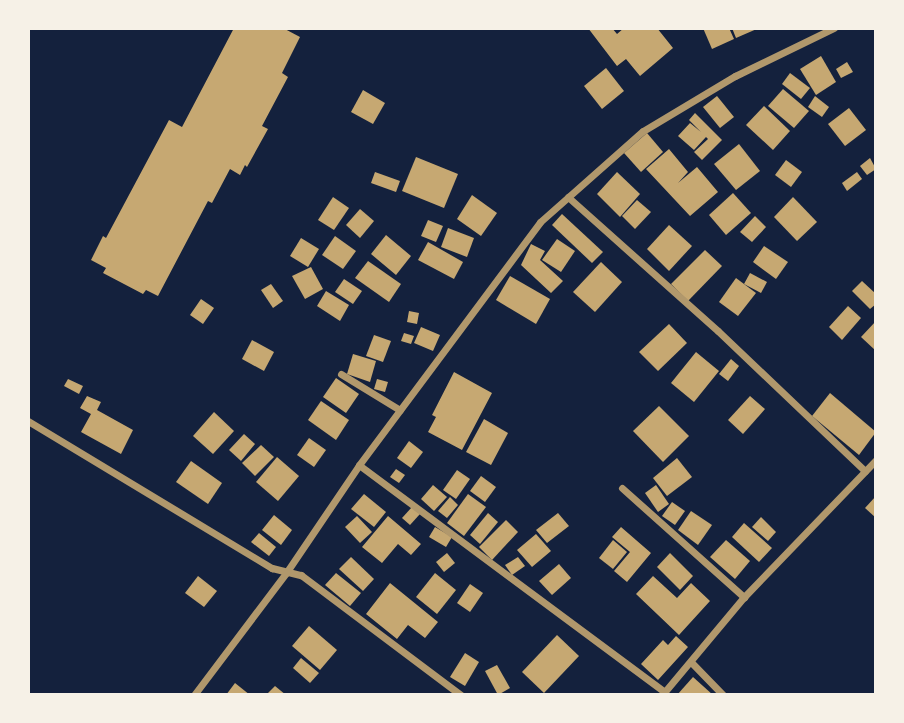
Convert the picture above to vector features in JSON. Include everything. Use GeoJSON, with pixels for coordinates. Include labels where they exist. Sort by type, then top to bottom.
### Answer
{"type":"FeatureCollection","features":[{"type":"Feature","properties":{"kind":"street"},"geometry":{"type":"LineString","coordinates":[[194,695],[286,573],[359,465],[540,222],[643,131],[736,76],[834,28]]}},
{"type":"Feature","properties":{"kind":"street"},"geometry":{"type":"LineString","coordinates":[[568,197],[718,331],[865,471]]}},
{"type":"Feature","properties":{"kind":"street"},"geometry":{"type":"LineString","coordinates":[[341,374],[400,410]]}},
{"type":"Feature","properties":{"kind":"street"},"geometry":{"type":"LineString","coordinates":[[28,421],[272,568],[301,575],[461,695]]}},
{"type":"Feature","properties":{"kind":"street"},"geometry":{"type":"LineString","coordinates":[[359,465],[663,693],[744,597],[876,460]]}},
{"type":"Feature","properties":{"kind":"street"},"geometry":{"type":"LineString","coordinates":[[622,488],[744,597]]}},
{"type":"Feature","properties":{"kind":"street"},"geometry":{"type":"LineString","coordinates":[[691,662],[723,695]]}},
{"type":"Feature","properties":{"kind":"building"},"geometry":{"type":"Polygon","coordinates":[[[234,28],[283,28],[300,37],[282,73],[288,77],[262,126],[268,129],[247,167],[245,165],[240,175],[230,169],[212,203],[208,201],[158,296],[146,290],[143,294],[103,273],[106,268],[91,260],[103,236],[106,238],[169,120],[182,127],[234,28]]]}},
{"type":"Feature","properties":{"kind":"building"},"geometry":{"type":"Polygon","coordinates":[[[588,28],[612,28],[617,34],[624,28],[657,28],[673,48],[640,76],[626,59],[617,66],[588,28]]]}},
{"type":"Feature","properties":{"kind":"building"},"geometry":{"type":"Polygon","coordinates":[[[703,28],[729,28],[734,39],[712,49],[703,28]]]}},
{"type":"Feature","properties":{"kind":"building"},"geometry":{"type":"Polygon","coordinates":[[[732,28],[759,28],[736,38],[732,28]]]}},
{"type":"Feature","properties":{"kind":"building"},"geometry":{"type":"Polygon","coordinates":[[[821,56],[836,82],[816,95],[800,69],[821,56]]]}},
{"type":"Feature","properties":{"kind":"building"},"geometry":{"type":"Polygon","coordinates":[[[847,62],[853,72],[841,78],[836,69],[847,62]]]}},
{"type":"Feature","properties":{"kind":"building"},"geometry":{"type":"Polygon","coordinates":[[[606,68],[624,91],[602,109],[584,86],[606,68]]]}},
{"type":"Feature","properties":{"kind":"building"},"geometry":{"type":"Polygon","coordinates":[[[790,73],[810,88],[801,99],[782,84],[790,73]]]}},
{"type":"Feature","properties":{"kind":"building"},"geometry":{"type":"Polygon","coordinates":[[[783,89],[809,111],[794,128],[768,106],[783,89]]]}},
{"type":"Feature","properties":{"kind":"building"},"geometry":{"type":"Polygon","coordinates":[[[363,90],[385,103],[373,124],[351,112],[363,90]]]}},
{"type":"Feature","properties":{"kind":"building"},"geometry":{"type":"Polygon","coordinates":[[[717,96],[734,117],[720,128],[703,107],[717,96]]]}},
{"type":"Feature","properties":{"kind":"building"},"geometry":{"type":"Polygon","coordinates":[[[815,96],[829,107],[822,117],[808,107],[815,96]]]}},
{"type":"Feature","properties":{"kind":"building"},"geometry":{"type":"Polygon","coordinates":[[[764,106],[790,131],[773,150],[746,125],[764,106]]]}},
{"type":"Feature","properties":{"kind":"building"},"geometry":{"type":"Polygon","coordinates":[[[849,108],[866,130],[845,146],[828,124],[849,108]]]}},
{"type":"Feature","properties":{"kind":"building"},"geometry":{"type":"Polygon","coordinates":[[[695,113],[722,140],[702,160],[694,152],[708,139],[706,137],[694,150],[678,136],[690,123],[701,132],[689,120],[695,113]]]}},
{"type":"Feature","properties":{"kind":"building"},"geometry":{"type":"Polygon","coordinates":[[[647,133],[663,152],[641,172],[624,153],[647,133]]]}},
{"type":"Feature","properties":{"kind":"building"},"geometry":{"type":"Polygon","coordinates":[[[739,144],[760,171],[736,190],[714,164],[739,144]]]}},
{"type":"Feature","properties":{"kind":"building"},"geometry":{"type":"Polygon","coordinates":[[[669,149],[688,172],[678,183],[697,167],[718,192],[690,216],[646,169],[669,149]]]}},
{"type":"Feature","properties":{"kind":"building"},"geometry":{"type":"Polygon","coordinates":[[[416,157],[458,174],[444,208],[402,191],[416,157]]]}},
{"type":"Feature","properties":{"kind":"building"},"geometry":{"type":"Polygon","coordinates":[[[870,158],[876,169],[867,175],[860,166],[870,158]]]}},
{"type":"Feature","properties":{"kind":"building"},"geometry":{"type":"Polygon","coordinates":[[[786,160],[802,172],[791,187],[775,175],[786,160]]]}},
{"type":"Feature","properties":{"kind":"building"},"geometry":{"type":"Polygon","coordinates":[[[375,172],[400,181],[396,192],[371,183],[375,172]]]}},
{"type":"Feature","properties":{"kind":"building"},"geometry":{"type":"Polygon","coordinates":[[[617,172],[640,194],[620,217],[597,194],[617,172]]]}},
{"type":"Feature","properties":{"kind":"building"},"geometry":{"type":"Polygon","coordinates":[[[857,172],[862,179],[847,191],[842,183],[857,172]]]}},
{"type":"Feature","properties":{"kind":"building"},"geometry":{"type":"Polygon","coordinates":[[[733,193],[751,213],[726,235],[709,215],[733,193]]]}},
{"type":"Feature","properties":{"kind":"building"},"geometry":{"type":"Polygon","coordinates":[[[472,195],[497,213],[481,236],[457,219],[472,195]]]}},
{"type":"Feature","properties":{"kind":"building"},"geometry":{"type":"Polygon","coordinates":[[[333,197],[349,208],[334,230],[318,220],[333,197]]]}},
{"type":"Feature","properties":{"kind":"building"},"geometry":{"type":"Polygon","coordinates":[[[793,197],[817,222],[797,241],[774,217],[793,197]]]}},
{"type":"Feature","properties":{"kind":"building"},"geometry":{"type":"Polygon","coordinates":[[[637,200],[651,212],[635,229],[622,216],[637,200]]]}},
{"type":"Feature","properties":{"kind":"building"},"geometry":{"type":"Polygon","coordinates":[[[360,209],[374,221],[360,238],[346,225],[360,209]]]}},
{"type":"Feature","properties":{"kind":"building"},"geometry":{"type":"Polygon","coordinates":[[[562,214],[603,252],[592,263],[552,225],[562,214]]]}},
{"type":"Feature","properties":{"kind":"building"},"geometry":{"type":"Polygon","coordinates":[[[755,216],[766,227],[752,242],[740,232],[755,216]]]}},
{"type":"Feature","properties":{"kind":"building"},"geometry":{"type":"Polygon","coordinates":[[[428,220],[443,226],[436,242],[421,236],[428,220]]]}},
{"type":"Feature","properties":{"kind":"building"},"geometry":{"type":"Polygon","coordinates":[[[669,225],[692,246],[669,271],[647,249],[669,225]]]}},
{"type":"Feature","properties":{"kind":"building"},"geometry":{"type":"Polygon","coordinates":[[[448,228],[474,238],[467,257],[441,247],[448,228]]]}},
{"type":"Feature","properties":{"kind":"building"},"geometry":{"type":"Polygon","coordinates":[[[386,235],[411,256],[396,275],[371,254],[386,235]]]}},
{"type":"Feature","properties":{"kind":"building"},"geometry":{"type":"Polygon","coordinates":[[[335,236],[356,251],[343,269],[322,255],[335,236]]]}},
{"type":"Feature","properties":{"kind":"building"},"geometry":{"type":"Polygon","coordinates":[[[301,238],[319,249],[308,267],[290,256],[301,238]]]}},
{"type":"Feature","properties":{"kind":"building"},"geometry":{"type":"Polygon","coordinates":[[[557,239],[575,251],[561,272],[542,260],[557,239]]]}},
{"type":"Feature","properties":{"kind":"building"},"geometry":{"type":"Polygon","coordinates":[[[428,242],[463,262],[454,279],[418,260],[428,242]]]}},
{"type":"Feature","properties":{"kind":"building"},"geometry":{"type":"Polygon","coordinates":[[[531,244],[545,251],[540,260],[563,281],[551,293],[521,265],[531,244]]]}},
{"type":"Feature","properties":{"kind":"building"},"geometry":{"type":"Polygon","coordinates":[[[764,246],[788,262],[776,279],[753,262],[764,246]]]}},
{"type":"Feature","properties":{"kind":"building"},"geometry":{"type":"Polygon","coordinates":[[[705,250],[722,266],[688,301],[671,284],[705,250]]]}},
{"type":"Feature","properties":{"kind":"building"},"geometry":{"type":"Polygon","coordinates":[[[368,261],[401,284],[389,302],[355,278],[368,261]]]}},
{"type":"Feature","properties":{"kind":"building"},"geometry":{"type":"Polygon","coordinates":[[[601,262],[622,282],[595,312],[573,292],[601,262]]]}},
{"type":"Feature","properties":{"kind":"building"},"geometry":{"type":"Polygon","coordinates":[[[311,267],[323,289],[305,299],[292,276],[311,267]]]}},
{"type":"Feature","properties":{"kind":"building"},"geometry":{"type":"Polygon","coordinates":[[[750,273],[767,282],[761,293],[744,284],[750,273]]]}},
{"type":"Feature","properties":{"kind":"building"},"geometry":{"type":"Polygon","coordinates":[[[510,276],[550,299],[536,324],[496,300],[510,276]]]}},
{"type":"Feature","properties":{"kind":"building"},"geometry":{"type":"Polygon","coordinates":[[[736,278],[756,293],[738,316],[719,302],[736,278]]]}},
{"type":"Feature","properties":{"kind":"building"},"geometry":{"type":"Polygon","coordinates":[[[344,279],[362,291],[353,304],[335,292],[344,279]]]}},
{"type":"Feature","properties":{"kind":"building"},"geometry":{"type":"Polygon","coordinates":[[[862,281],[876,294],[876,304],[870,309],[852,291],[862,281]]]}},
{"type":"Feature","properties":{"kind":"building"},"geometry":{"type":"Polygon","coordinates":[[[271,284],[283,301],[273,308],[261,290],[271,284]]]}},
{"type":"Feature","properties":{"kind":"building"},"geometry":{"type":"Polygon","coordinates":[[[326,291],[349,305],[340,321],[317,306],[326,291]]]}},
{"type":"Feature","properties":{"kind":"building"},"geometry":{"type":"Polygon","coordinates":[[[201,299],[214,308],[203,324],[190,315],[201,299]]]}},
{"type":"Feature","properties":{"kind":"building"},"geometry":{"type":"Polygon","coordinates":[[[848,306],[861,318],[842,340],[829,327],[848,306]]]}},
{"type":"Feature","properties":{"kind":"building"},"geometry":{"type":"Polygon","coordinates":[[[409,311],[419,313],[417,324],[407,322],[409,311]]]}},
{"type":"Feature","properties":{"kind":"building"},"geometry":{"type":"Polygon","coordinates":[[[876,321],[876,351],[861,337],[876,321]]]}},
{"type":"Feature","properties":{"kind":"building"},"geometry":{"type":"Polygon","coordinates":[[[669,324],[687,343],[658,371],[639,352],[669,324]]]}},
{"type":"Feature","properties":{"kind":"building"},"geometry":{"type":"Polygon","coordinates":[[[421,327],[440,335],[433,351],[414,343],[421,327]]]}},
{"type":"Feature","properties":{"kind":"building"},"geometry":{"type":"Polygon","coordinates":[[[404,333],[414,336],[411,344],[401,341],[404,333]]]}},
{"type":"Feature","properties":{"kind":"building"},"geometry":{"type":"Polygon","coordinates":[[[374,335],[391,341],[383,362],[366,356],[374,335]]]}},
{"type":"Feature","properties":{"kind":"building"},"geometry":{"type":"Polygon","coordinates":[[[252,340],[274,352],[264,371],[242,359],[252,340]]]}},
{"type":"Feature","properties":{"kind":"building"},"geometry":{"type":"Polygon","coordinates":[[[696,352],[719,371],[694,402],[671,383],[696,352]]]}},
{"type":"Feature","properties":{"kind":"building"},"geometry":{"type":"Polygon","coordinates":[[[353,354],[376,361],[370,382],[347,374],[353,354]]]}},
{"type":"Feature","properties":{"kind":"building"},"geometry":{"type":"Polygon","coordinates":[[[731,359],[739,366],[728,381],[719,374],[731,359]]]}},
{"type":"Feature","properties":{"kind":"building"},"geometry":{"type":"Polygon","coordinates":[[[454,372],[492,393],[462,450],[428,432],[436,417],[432,415],[454,372]]]}},
{"type":"Feature","properties":{"kind":"building"},"geometry":{"type":"Polygon","coordinates":[[[336,378],[359,394],[346,413],[323,397],[336,378]]]}},
{"type":"Feature","properties":{"kind":"building"},"geometry":{"type":"Polygon","coordinates":[[[68,379],[83,386],[79,394],[64,386],[68,379]]]}},
{"type":"Feature","properties":{"kind":"building"},"geometry":{"type":"Polygon","coordinates":[[[377,379],[388,382],[385,392],[374,389],[377,379]]]}},
{"type":"Feature","properties":{"kind":"building"},"geometry":{"type":"Polygon","coordinates":[[[830,393],[876,432],[859,455],[812,416],[830,393]]]}},
{"type":"Feature","properties":{"kind":"building"},"geometry":{"type":"Polygon","coordinates":[[[87,396],[101,402],[97,410],[133,430],[121,454],[81,432],[91,414],[80,408],[87,396]]]}},
{"type":"Feature","properties":{"kind":"building"},"geometry":{"type":"Polygon","coordinates":[[[750,396],[765,409],[743,434],[728,420],[750,396]]]}},
{"type":"Feature","properties":{"kind":"building"},"geometry":{"type":"Polygon","coordinates":[[[321,401],[349,420],[336,440],[308,420],[321,401]]]}},
{"type":"Feature","properties":{"kind":"building"},"geometry":{"type":"Polygon","coordinates":[[[659,406],[689,436],[663,462],[633,431],[659,406]]]}},
{"type":"Feature","properties":{"kind":"building"},"geometry":{"type":"Polygon","coordinates":[[[214,412],[234,431],[213,454],[193,436],[214,412]]]}},
{"type":"Feature","properties":{"kind":"building"},"geometry":{"type":"Polygon","coordinates":[[[484,419],[508,433],[491,465],[466,452],[484,419]]]}},
{"type":"Feature","properties":{"kind":"building"},"geometry":{"type":"Polygon","coordinates":[[[244,434],[255,444],[241,461],[229,450],[244,434]]]}},
{"type":"Feature","properties":{"kind":"building"},"geometry":{"type":"Polygon","coordinates":[[[309,438],[326,450],[314,467],[297,455],[309,438]]]}},
{"type":"Feature","properties":{"kind":"building"},"geometry":{"type":"Polygon","coordinates":[[[409,441],[423,452],[411,468],[397,458],[409,441]]]}},
{"type":"Feature","properties":{"kind":"building"},"geometry":{"type":"Polygon","coordinates":[[[261,445],[274,457],[255,476],[242,463],[261,445]]]}},
{"type":"Feature","properties":{"kind":"building"},"geometry":{"type":"Polygon","coordinates":[[[277,457],[299,476],[278,501],[256,482],[277,457]]]}},
{"type":"Feature","properties":{"kind":"building"},"geometry":{"type":"Polygon","coordinates":[[[677,458],[692,477],[667,496],[653,478],[677,458]]]}},
{"type":"Feature","properties":{"kind":"building"},"geometry":{"type":"Polygon","coordinates":[[[191,461],[222,483],[208,504],[176,482],[191,461]]]}},
{"type":"Feature","properties":{"kind":"building"},"geometry":{"type":"Polygon","coordinates":[[[396,469],[405,475],[399,483],[390,477],[396,469]]]}},
{"type":"Feature","properties":{"kind":"building"},"geometry":{"type":"Polygon","coordinates":[[[457,470],[470,479],[456,499],[443,490],[457,470]]]}},
{"type":"Feature","properties":{"kind":"building"},"geometry":{"type":"Polygon","coordinates":[[[481,476],[496,487],[485,502],[470,491],[481,476]]]}},
{"type":"Feature","properties":{"kind":"building"},"geometry":{"type":"Polygon","coordinates":[[[433,485],[447,497],[434,511],[421,499],[433,485]]]}},
{"type":"Feature","properties":{"kind":"building"},"geometry":{"type":"Polygon","coordinates":[[[656,485],[669,504],[658,512],[645,493],[656,485]]]}},
{"type":"Feature","properties":{"kind":"building"},"geometry":{"type":"Polygon","coordinates":[[[364,494],[386,512],[374,527],[351,509],[364,494]]]}},
{"type":"Feature","properties":{"kind":"building"},"geometry":{"type":"Polygon","coordinates":[[[468,494],[486,507],[464,536],[447,523],[468,494]]]}},
{"type":"Feature","properties":{"kind":"building"},"geometry":{"type":"Polygon","coordinates":[[[876,496],[876,518],[865,508],[876,496]]]}},
{"type":"Feature","properties":{"kind":"building"},"geometry":{"type":"Polygon","coordinates":[[[450,497],[458,505],[447,518],[438,511],[450,497]]]}},
{"type":"Feature","properties":{"kind":"building"},"geometry":{"type":"Polygon","coordinates":[[[672,502],[685,511],[675,525],[662,516],[672,502]]]}},
{"type":"Feature","properties":{"kind":"building"},"geometry":{"type":"Polygon","coordinates":[[[412,507],[420,514],[410,525],[402,518],[412,507]]]}},
{"type":"Feature","properties":{"kind":"building"},"geometry":{"type":"Polygon","coordinates":[[[691,511],[712,525],[698,545],[678,530],[691,511]]]}},
{"type":"Feature","properties":{"kind":"building"},"geometry":{"type":"Polygon","coordinates":[[[488,513],[498,522],[480,544],[470,535],[488,513]]]}},
{"type":"Feature","properties":{"kind":"building"},"geometry":{"type":"Polygon","coordinates":[[[558,513],[569,526],[547,543],[536,530],[558,513]]]}},
{"type":"Feature","properties":{"kind":"building"},"geometry":{"type":"Polygon","coordinates":[[[274,515],[292,530],[281,545],[262,530],[274,515]]]}},
{"type":"Feature","properties":{"kind":"building"},"geometry":{"type":"Polygon","coordinates":[[[357,516],[372,532],[360,543],[345,527],[357,516]]]}},
{"type":"Feature","properties":{"kind":"building"},"geometry":{"type":"Polygon","coordinates":[[[388,516],[421,544],[411,555],[398,544],[382,563],[362,547],[388,516]]]}},
{"type":"Feature","properties":{"kind":"building"},"geometry":{"type":"Polygon","coordinates":[[[761,517],[776,532],[768,541],[752,527],[761,517]]]}},
{"type":"Feature","properties":{"kind":"building"},"geometry":{"type":"Polygon","coordinates":[[[506,520],[518,532],[492,560],[479,547],[506,520]]]}},
{"type":"Feature","properties":{"kind":"building"},"geometry":{"type":"Polygon","coordinates":[[[744,523],[772,548],[759,562],[732,537],[744,523]]]}},
{"type":"Feature","properties":{"kind":"building"},"geometry":{"type":"Polygon","coordinates":[[[435,527],[452,537],[446,547],[429,537],[435,527]]]}},
{"type":"Feature","properties":{"kind":"building"},"geometry":{"type":"Polygon","coordinates":[[[621,527],[651,553],[627,582],[614,571],[630,552],[612,537],[621,527]]]}},
{"type":"Feature","properties":{"kind":"building"},"geometry":{"type":"Polygon","coordinates":[[[259,533],[276,547],[269,556],[251,542],[259,533]]]}},
{"type":"Feature","properties":{"kind":"building"},"geometry":{"type":"Polygon","coordinates":[[[536,534],[551,551],[532,567],[517,550],[536,534]]]}},
{"type":"Feature","properties":{"kind":"building"},"geometry":{"type":"Polygon","coordinates":[[[613,540],[627,552],[613,569],[599,558],[613,540]]]}},
{"type":"Feature","properties":{"kind":"building"},"geometry":{"type":"Polygon","coordinates":[[[726,540],[750,561],[735,579],[710,557],[726,540]]]}},
{"type":"Feature","properties":{"kind":"building"},"geometry":{"type":"Polygon","coordinates":[[[447,553],[455,563],[444,572],[436,562],[447,553]]]}},
{"type":"Feature","properties":{"kind":"building"},"geometry":{"type":"Polygon","coordinates":[[[670,553],[693,576],[680,590],[657,567],[670,553]]]}},
{"type":"Feature","properties":{"kind":"building"},"geometry":{"type":"Polygon","coordinates":[[[351,557],[374,579],[363,591],[339,569],[351,557]]]}},
{"type":"Feature","properties":{"kind":"building"},"geometry":{"type":"Polygon","coordinates":[[[518,557],[525,566],[512,575],[505,565],[518,557]]]}},
{"type":"Feature","properties":{"kind":"building"},"geometry":{"type":"Polygon","coordinates":[[[559,564],[571,578],[552,595],[539,581],[559,564]]]}},
{"type":"Feature","properties":{"kind":"building"},"geometry":{"type":"Polygon","coordinates":[[[336,573],[361,593],[350,606],[325,585],[336,573]]]}},
{"type":"Feature","properties":{"kind":"building"},"geometry":{"type":"Polygon","coordinates":[[[435,573],[456,590],[437,614],[416,597],[435,573]]]}},
{"type":"Feature","properties":{"kind":"building"},"geometry":{"type":"Polygon","coordinates":[[[198,576],[217,591],[204,607],[185,593],[198,576]]]}},
{"type":"Feature","properties":{"kind":"building"},"geometry":{"type":"Polygon","coordinates":[[[653,576],[677,598],[691,583],[710,601],[679,635],[636,594],[653,576]]]}},
{"type":"Feature","properties":{"kind":"building"},"geometry":{"type":"Polygon","coordinates":[[[390,583],[438,622],[425,638],[408,625],[397,639],[366,614],[390,583]]]}},
{"type":"Feature","properties":{"kind":"building"},"geometry":{"type":"Polygon","coordinates":[[[470,584],[483,593],[470,612],[457,603],[470,584]]]}},
{"type":"Feature","properties":{"kind":"building"},"geometry":{"type":"Polygon","coordinates":[[[309,626],[337,650],[320,670],[292,646],[309,626]]]}},
{"type":"Feature","properties":{"kind":"building"},"geometry":{"type":"Polygon","coordinates":[[[557,635],[579,656],[544,693],[522,672],[557,635]]]}},
{"type":"Feature","properties":{"kind":"building"},"geometry":{"type":"Polygon","coordinates":[[[676,636],[688,647],[658,680],[641,664],[663,640],[668,645],[676,636]]]}},
{"type":"Feature","properties":{"kind":"building"},"geometry":{"type":"Polygon","coordinates":[[[465,653],[479,662],[465,686],[450,677],[465,653]]]}},
{"type":"Feature","properties":{"kind":"building"},"geometry":{"type":"Polygon","coordinates":[[[301,658],[319,673],[310,683],[293,668],[301,658]]]}},
{"type":"Feature","properties":{"kind":"building"},"geometry":{"type":"Polygon","coordinates":[[[497,665],[510,688],[498,695],[485,671],[497,665]]]}},
{"type":"Feature","properties":{"kind":"building"},"geometry":{"type":"Polygon","coordinates":[[[693,677],[713,695],[677,695],[693,677]]]}},
{"type":"Feature","properties":{"kind":"building"},"geometry":{"type":"Polygon","coordinates":[[[235,683],[250,695],[226,695],[235,683]]]}},
{"type":"Feature","properties":{"kind":"building"},"geometry":{"type":"Polygon","coordinates":[[[275,686],[286,695],[266,695],[275,686]]]}}]}
